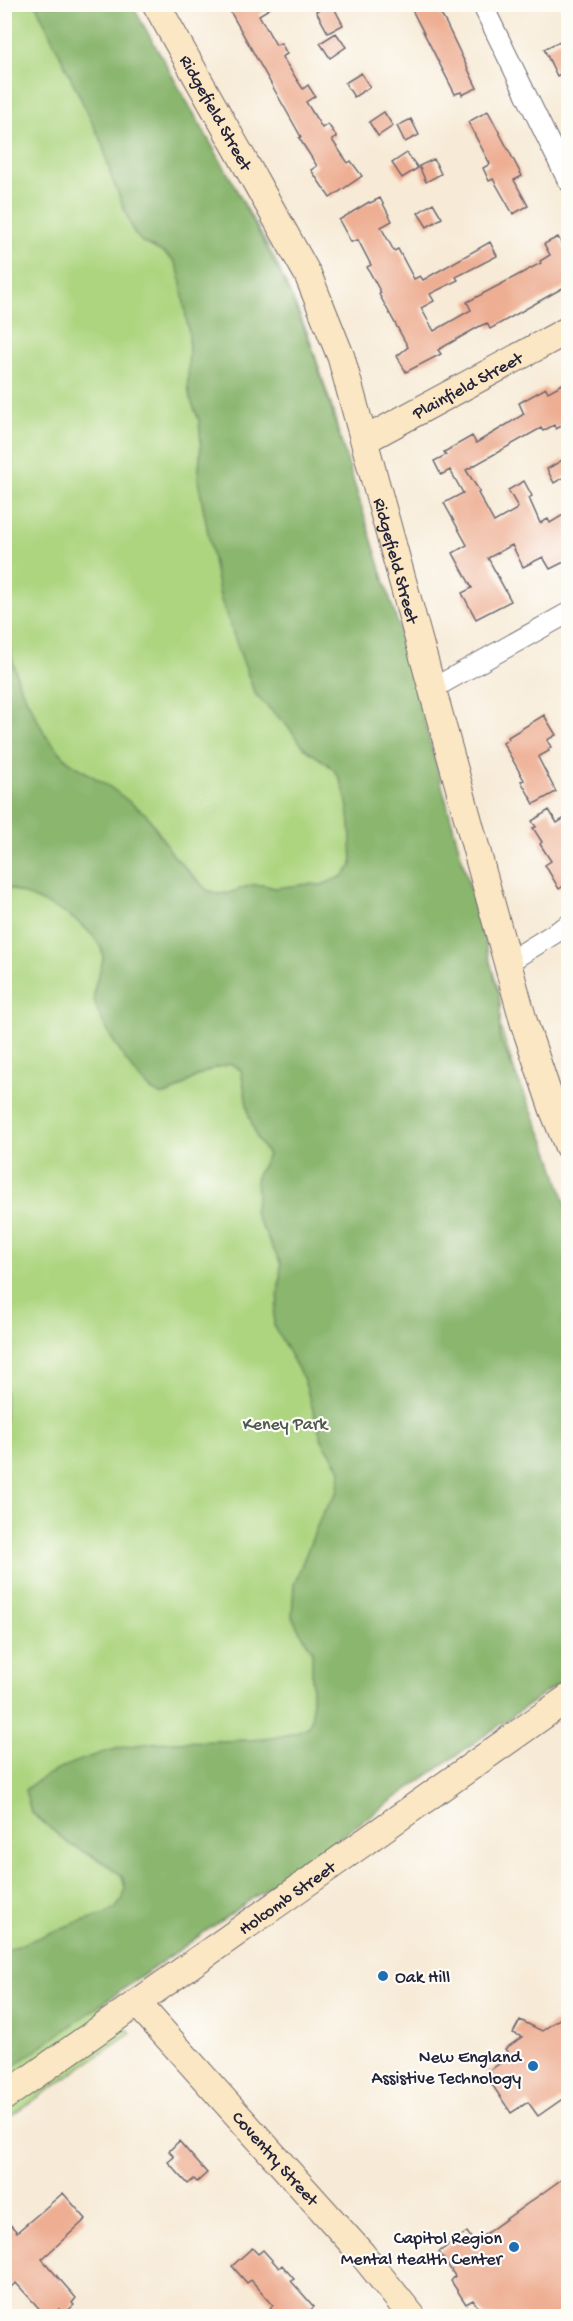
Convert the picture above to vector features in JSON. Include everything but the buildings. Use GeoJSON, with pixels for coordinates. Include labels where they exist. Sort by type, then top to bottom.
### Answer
{"type":"FeatureCollection","features":[{"type":"Feature","properties":{"kind":"street","name":"Ridgefield Street"},"geometry":{"type":"LineString","coordinates":[[156,4],[308,275],[341,357],[527,1034],[568,1146]]}},
{"type":"Feature","properties":{"kind":"street"},"geometry":{"type":"LineString","coordinates":[[482,4],[568,181]]}},
{"type":"Feature","properties":{"kind":"street","name":"Plainfield Street"},"geometry":{"type":"LineString","coordinates":[[365,440],[568,330]]}},
{"type":"Feature","properties":{"kind":"street"},"geometry":{"type":"LineString","coordinates":[[432,689],[568,613]]}},
{"type":"Feature","properties":{"kind":"street"},"geometry":{"type":"LineString","coordinates":[[507,963],[568,925]]}},
{"type":"Feature","properties":{"kind":"street","name":"Holcomb Street"},"geometry":{"type":"LineString","coordinates":[[4,2097],[568,1698]]}},
{"type":"Feature","properties":{"kind":"street","name":"Coventry Street"},"geometry":{"type":"LineString","coordinates":[[137,2003],[362,2254],[412,2316]]}},
{"type":"Feature","properties":{"kind":"green space","name":"Keney Park"},"geometry":{"type":"Polygon","coordinates":[[[5,5],[131,5],[273,255],[308,334],[335,417],[341,451],[491,999],[528,1112],[568,1210],[568,1665],[100,1998],[131,2033],[5,2120],[5,5]]]}},
{"type":"Feature","properties":{"kind":"green space"},"geometry":{"type":"Polygon","coordinates":[[[36,5],[132,5],[231,179],[291,296],[314,354],[396,618],[499,994],[500,1039],[550,1153],[568,1211],[568,1677],[5,2072],[5,1951],[115,1909],[123,1899],[125,1888],[122,1876],[103,1862],[69,1844],[31,1812],[25,1790],[65,1767],[115,1749],[162,1742],[264,1739],[297,1732],[308,1727],[312,1717],[312,1650],[292,1616],[294,1584],[322,1514],[337,1493],[341,1470],[322,1440],[304,1380],[274,1326],[281,1264],[254,1212],[257,1195],[256,1177],[268,1155],[258,1140],[249,1116],[241,1070],[231,1064],[214,1068],[171,1093],[161,1095],[153,1091],[132,1069],[121,1053],[97,1008],[94,992],[103,958],[100,946],[92,935],[70,916],[5,886],[5,631],[19,684],[46,736],[68,761],[110,787],[147,815],[173,855],[207,890],[218,894],[229,893],[251,885],[275,888],[309,884],[322,885],[343,876],[352,866],[348,811],[340,780],[330,766],[304,748],[285,723],[254,692],[220,597],[198,480],[201,445],[199,420],[188,386],[189,335],[179,272],[174,261],[142,242],[134,233],[111,176],[102,143],[36,5]]]}},
{"type":"Feature","properties":{"kind":"place","name":"Oak Hill"},"geometry":{"type":"Point","coordinates":[383,1976]}},
{"type":"Feature","properties":{"kind":"place","name":"New England Assistive Technology"},"geometry":{"type":"Point","coordinates":[533,2066]}},
{"type":"Feature","properties":{"kind":"place","name":"Capitol Region Mental Health Center"},"geometry":{"type":"Point","coordinates":[514,2247]}}]}
